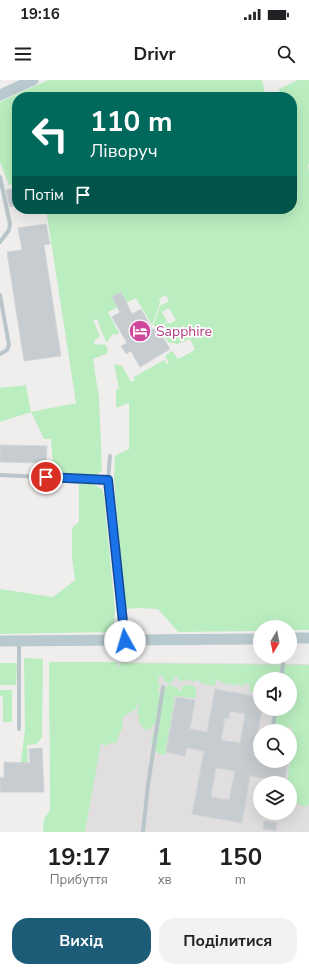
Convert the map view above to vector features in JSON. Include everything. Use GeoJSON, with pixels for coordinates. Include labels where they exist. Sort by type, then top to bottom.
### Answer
{"type":"FeatureCollection","features":[{"type":"Feature","properties":{"kind":"street"},"geometry":{"type":"LineString","coordinates":[[0,96],[33,80]]}},
{"type":"Feature","properties":{"kind":"street"},"geometry":{"type":"LineString","coordinates":[[297,638],[309,638]]}},
{"type":"Feature","properties":{"kind":"street"},"geometry":{"type":"LineString","coordinates":[[0,641],[253,639]]}},
{"type":"Feature","properties":{"kind":"lane"},"geometry":{"type":"LineString","coordinates":[[0,177],[10,224],[9,230],[0,242]]}},
{"type":"Feature","properties":{"kind":"lane"},"geometry":{"type":"LineString","coordinates":[[0,235],[6,234]]}},
{"type":"Feature","properties":{"kind":"lane"},"geometry":{"type":"LineString","coordinates":[[0,296],[9,345],[7,350],[0,354]]}},
{"type":"Feature","properties":{"kind":"lane"},"geometry":{"type":"LineString","coordinates":[[110,456],[108,480],[125,641]]}},
{"type":"Feature","properties":{"kind":"lane"},"geometry":{"type":"LineString","coordinates":[[0,475],[108,480]]}},
{"type":"Feature","properties":{"kind":"lane"},"geometry":{"type":"LineString","coordinates":[[19,641],[19,729]]}},
{"type":"Feature","properties":{"kind":"lane"},"geometry":{"type":"LineString","coordinates":[[143,832],[150,766],[163,686]]}},
{"type":"Feature","properties":{"kind":"shaded area"},"geometry":{"type":"Polygon","coordinates":[[[118,662],[309,664],[309,832],[85,832],[101,740],[118,662]]]}},
{"type":"Feature","properties":{"kind":"green space"},"geometry":{"type":"Polygon","coordinates":[[[48,80],[262,80],[265,92],[22,92],[48,80]]]}},
{"type":"Feature","properties":{"kind":"green space"},"geometry":{"type":"Polygon","coordinates":[[[298,80],[309,80],[309,630],[297,630],[297,620],[253,620],[253,631],[178,632],[158,609],[125,609],[114,480],[115,456],[129,449],[129,403],[116,408],[116,390],[119,389],[114,364],[122,366],[131,382],[135,380],[134,377],[164,360],[167,364],[169,363],[165,356],[172,351],[178,359],[195,350],[190,339],[177,344],[168,342],[164,336],[177,333],[178,335],[186,332],[183,326],[176,329],[177,332],[163,335],[160,328],[168,322],[169,324],[176,320],[169,308],[162,312],[167,321],[159,328],[153,325],[161,304],[162,305],[169,301],[166,295],[159,299],[160,303],[152,325],[136,298],[108,312],[119,333],[112,335],[107,342],[100,328],[99,322],[97,319],[93,320],[100,336],[95,340],[94,344],[106,345],[108,351],[106,354],[93,359],[99,398],[102,470],[97,475],[64,473],[53,464],[51,439],[44,439],[31,412],[76,403],[47,214],[297,214],[297,92],[279,92],[279,89],[298,80]]]}},
{"type":"Feature","properties":{"kind":"green space"},"geometry":{"type":"Polygon","coordinates":[[[12,96],[12,185],[9,185],[0,162],[0,102],[12,96]]]}},
{"type":"Feature","properties":{"kind":"green space"},"geometry":{"type":"Polygon","coordinates":[[[26,385],[31,412],[0,422],[0,388],[26,385]]]}},
{"type":"Feature","properties":{"kind":"green space"},"geometry":{"type":"Polygon","coordinates":[[[90,483],[102,489],[104,496],[115,610],[114,628],[109,632],[0,634],[0,589],[53,597],[75,580],[72,557],[72,528],[79,522],[79,484],[90,483]]]}},
{"type":"Feature","properties":{"kind":"green space"},"geometry":{"type":"Polygon","coordinates":[[[24,658],[43,659],[42,737],[37,744],[27,745],[28,765],[20,769],[25,729],[24,658]]]}},
{"type":"Feature","properties":{"kind":"green space"},"geometry":{"type":"Polygon","coordinates":[[[49,662],[118,662],[117,668],[121,663],[309,665],[309,804],[306,807],[297,803],[297,776],[288,776],[289,768],[297,768],[297,724],[271,724],[272,716],[297,716],[297,672],[253,672],[253,692],[249,691],[250,685],[244,683],[242,687],[237,683],[235,686],[228,683],[225,684],[216,679],[214,680],[216,681],[215,686],[197,680],[193,682],[186,679],[184,681],[180,681],[176,676],[171,683],[165,682],[162,675],[159,676],[158,682],[160,686],[158,691],[160,695],[169,684],[179,689],[180,692],[184,685],[192,685],[196,688],[196,698],[175,696],[165,755],[156,752],[151,743],[153,733],[160,728],[153,724],[152,728],[145,730],[138,720],[140,716],[137,714],[139,701],[136,709],[124,716],[122,721],[123,728],[119,733],[116,743],[110,743],[106,746],[101,743],[85,832],[43,832],[44,819],[50,810],[49,662]]]}},
{"type":"Feature","properties":{"kind":"green space"},"geometry":{"type":"Polygon","coordinates":[[[0,663],[17,663],[16,685],[0,685],[0,663]]]}},
{"type":"Feature","properties":{"kind":"green space"},"geometry":{"type":"Polygon","coordinates":[[[0,690],[12,690],[12,722],[3,722],[3,697],[0,696],[0,690]]]}},
{"type":"Feature","properties":{"kind":"building"},"geometry":{"type":"Polygon","coordinates":[[[12,189],[12,206],[10,207],[6,190],[12,189]]]}},
{"type":"Feature","properties":{"kind":"building"},"geometry":{"type":"Polygon","coordinates":[[[46,224],[50,244],[44,245],[61,356],[24,361],[7,252],[22,250],[18,228],[46,224]]]}},
{"type":"Feature","properties":{"kind":"building"},"geometry":{"type":"Polygon","coordinates":[[[121,292],[132,314],[141,309],[153,330],[157,328],[170,349],[140,367],[131,351],[126,354],[121,346],[127,343],[112,317],[120,312],[112,297],[121,292]]]}},
{"type":"Feature","properties":{"kind":"building"},"geometry":{"type":"Polygon","coordinates":[[[0,445],[47,446],[46,463],[0,462],[0,445]]]}},
{"type":"Feature","properties":{"kind":"building"},"geometry":{"type":"Polygon","coordinates":[[[215,689],[253,696],[253,716],[261,716],[259,724],[253,724],[253,768],[287,768],[285,776],[250,776],[242,823],[192,814],[204,751],[187,748],[185,756],[166,752],[176,697],[195,700],[190,729],[207,732],[215,689]],[[230,711],[229,719],[225,718],[221,740],[240,743],[245,714],[230,711]],[[216,768],[211,797],[229,800],[235,771],[216,768]]]}},
{"type":"Feature","properties":{"kind":"building"},"geometry":{"type":"Polygon","coordinates":[[[42,748],[44,792],[0,792],[0,777],[4,778],[4,762],[30,763],[29,749],[42,748]]]}},
{"type":"Feature","properties":{"kind":"building"},"geometry":{"type":"Polygon","coordinates":[[[264,821],[277,823],[276,831],[263,829],[264,821]]]}},
{"type":"Feature","properties":{"kind":"place","name":"Sapphire"},"geometry":{"type":"Point","coordinates":[140,331]}},
{"type":"Feature","properties":{"kind":"route"},"geometry":{"type":"LineString","coordinates":[[46,477],[108,480],[125,641]]}}]}
